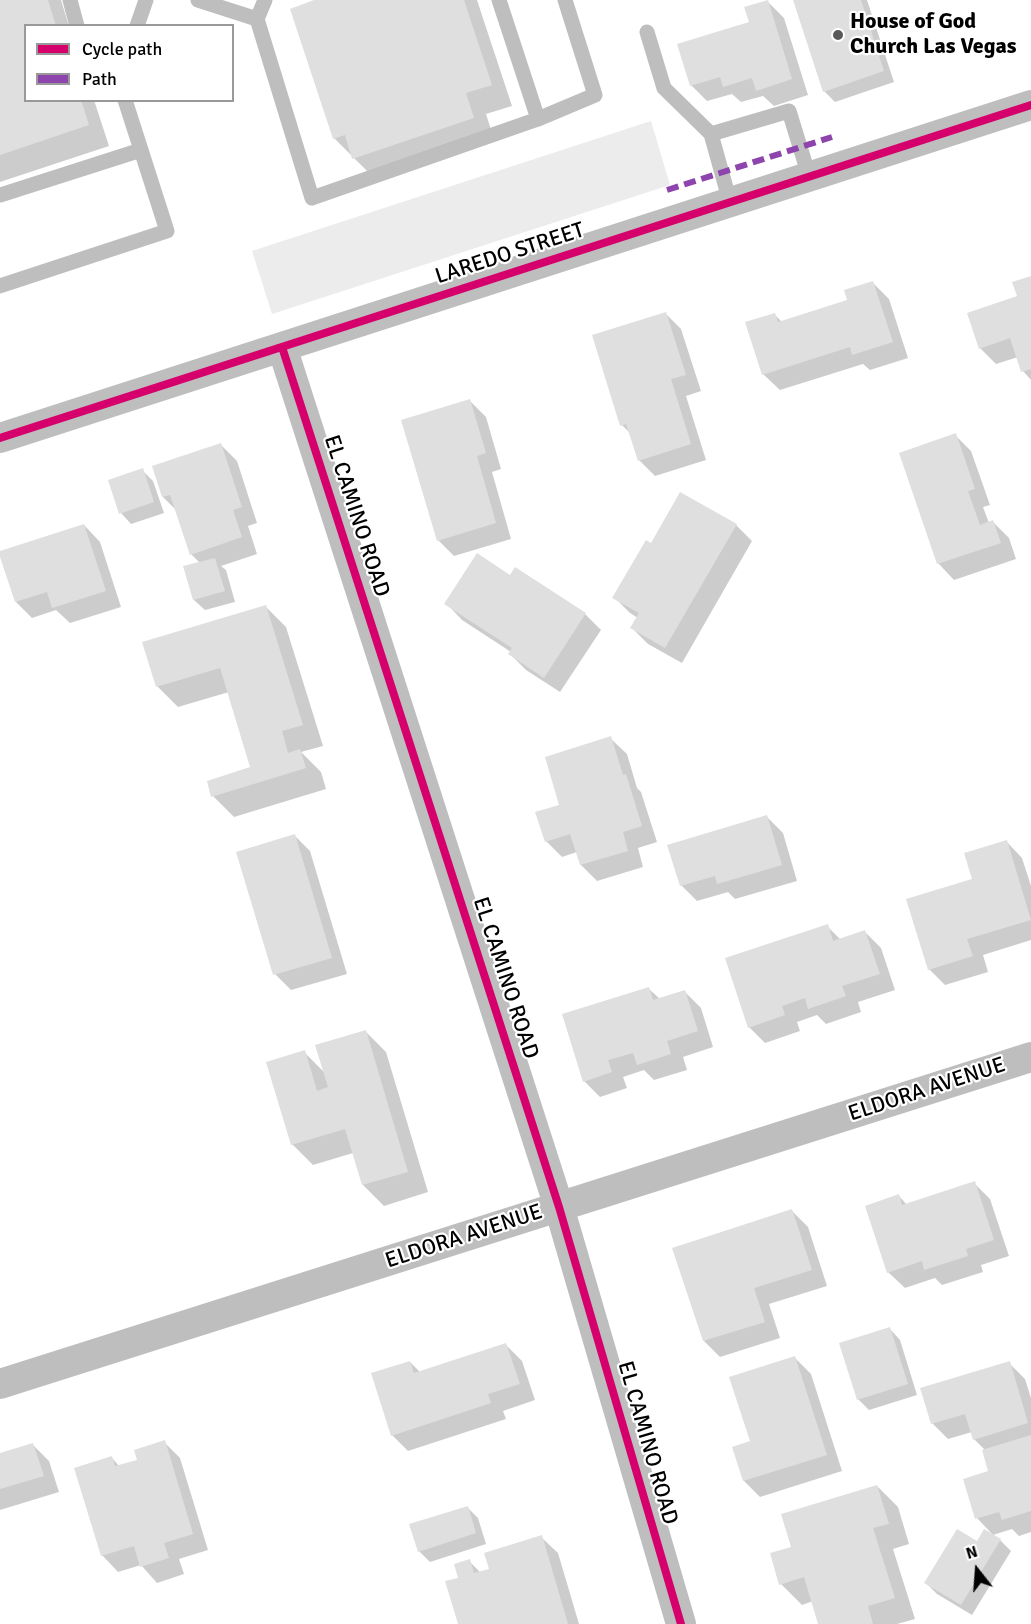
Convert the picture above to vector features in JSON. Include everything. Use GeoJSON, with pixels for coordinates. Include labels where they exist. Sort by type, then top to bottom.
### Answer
{"type":"FeatureCollection","features":[{"type":"Feature","properties":{"kind":"street","name":"LAREDO STREET"},"geometry":{"type":"LineString","coordinates":[[0,438],[1031,105]]}},
{"type":"Feature","properties":{"kind":"street","name":"EL CAMINO ROAD"},"geometry":{"type":"LineString","coordinates":[[282,347],[560,1207],[681,1624]]}},
{"type":"Feature","properties":{"kind":"street","name":"ELDORA AVENUE"},"geometry":{"type":"LineString","coordinates":[[0,1384],[1031,1057]]}},
{"type":"Feature","properties":{"kind":"lane"},"geometry":{"type":"LineString","coordinates":[[70,0],[76,24]]}},
{"type":"Feature","properties":{"kind":"lane"},"geometry":{"type":"LineString","coordinates":[[138,24],[147,0]]}},
{"type":"Feature","properties":{"kind":"lane"},"geometry":{"type":"LineString","coordinates":[[198,0],[257,19]]}},
{"type":"Feature","properties":{"kind":"lane"},"geometry":{"type":"LineString","coordinates":[[265,0],[257,19],[312,198],[538,119],[595,95],[565,0]]}},
{"type":"Feature","properties":{"kind":"lane"},"geometry":{"type":"LineString","coordinates":[[500,0],[538,119]]}},
{"type":"Feature","properties":{"kind":"lane"},"geometry":{"type":"LineString","coordinates":[[647,32],[664,88],[711,134],[730,202]]}},
{"type":"Feature","properties":{"kind":"lane"},"geometry":{"type":"LineString","coordinates":[[0,286],[167,231],[126,102]]}},
{"type":"Feature","properties":{"kind":"lane"},"geometry":{"type":"LineString","coordinates":[[711,134],[789,111],[809,176]]}},
{"type":"Feature","properties":{"kind":"lane"},"geometry":{"type":"LineString","coordinates":[[0,195],[141,150]]}},
{"type":"Feature","properties":{"kind":"shaded area"},"geometry":{"type":"Polygon","coordinates":[[[651,121],[670,185],[272,314],[252,251],[651,121]]]}},
{"type":"Feature","properties":{"kind":"building"},"geometry":{"type":"Polygon","coordinates":[[[0,0],[48,0],[55,24],[24,24],[24,102],[82,102],[89,125],[0,155],[0,0]]]}},
{"type":"Feature","properties":{"kind":"building"},"geometry":{"type":"Polygon","coordinates":[[[314,0],[464,0],[492,85],[466,93],[474,118],[352,159],[345,135],[333,139],[290,9],[314,0]]]}},
{"type":"Feature","properties":{"kind":"building"},"geometry":{"type":"Polygon","coordinates":[[[768,0],[792,79],[756,91],[752,78],[723,87],[720,77],[690,86],[677,44],[749,22],[744,7],[768,0]]]}},
{"type":"Feature","properties":{"kind":"building","name":"House of God Church Las Vegas"},"geometry":{"type":"Polygon","coordinates":[[[793,0],[861,0],[884,71],[823,92],[793,0]]]}},
{"type":"Feature","properties":{"kind":"building"},"geometry":{"type":"Polygon","coordinates":[[[1031,276],[1031,369],[1021,372],[1010,338],[979,349],[967,313],[1017,296],[1012,282],[1031,276]]]}},
{"type":"Feature","properties":{"kind":"building"},"geometry":{"type":"Polygon","coordinates":[[[873,281],[893,342],[852,355],[850,347],[762,375],[745,322],[775,313],[778,322],[847,300],[844,290],[873,281]]]}},
{"type":"Feature","properties":{"kind":"building"},"geometry":{"type":"Polygon","coordinates":[[[666,312],[686,375],[671,379],[691,444],[638,461],[626,424],[620,426],[592,335],[666,312]]]}},
{"type":"Feature","properties":{"kind":"building"},"geometry":{"type":"Polygon","coordinates":[[[470,399],[486,453],[477,456],[496,523],[437,541],[401,420],[470,399]]]}},
{"type":"Feature","properties":{"kind":"building"},"geometry":{"type":"Polygon","coordinates":[[[956,433],[975,489],[968,491],[980,525],[993,520],[1001,543],[937,564],[899,453],[956,433]]]}},
{"type":"Feature","properties":{"kind":"building"},"geometry":{"type":"Polygon","coordinates":[[[221,443],[242,507],[233,510],[242,537],[190,555],[170,495],[162,497],[152,466],[221,443]]]}},
{"type":"Feature","properties":{"kind":"building"},"geometry":{"type":"Polygon","coordinates":[[[143,468],[154,502],[119,514],[108,480],[143,468]]]}},
{"type":"Feature","properties":{"kind":"building"},"geometry":{"type":"Polygon","coordinates":[[[680,492],[737,524],[665,648],[630,628],[639,613],[612,598],[646,540],[651,543],[680,492]]]}},
{"type":"Feature","properties":{"kind":"building"},"geometry":{"type":"Polygon","coordinates":[[[84,524],[106,591],[52,608],[47,592],[15,602],[0,551],[84,524]]]}},
{"type":"Feature","properties":{"kind":"building"},"geometry":{"type":"Polygon","coordinates":[[[477,553],[510,575],[515,567],[586,613],[544,678],[508,654],[512,648],[444,604],[477,553]]]}},
{"type":"Feature","properties":{"kind":"building"},"geometry":{"type":"Polygon","coordinates":[[[215,558],[225,591],[193,600],[183,566],[215,558]]]}},
{"type":"Feature","properties":{"kind":"building"},"geometry":{"type":"Polygon","coordinates":[[[266,605],[303,725],[282,731],[288,753],[300,749],[306,768],[211,797],[207,781],[250,767],[220,668],[156,687],[142,642],[266,605]]]}},
{"type":"Feature","properties":{"kind":"building"},"geometry":{"type":"Polygon","coordinates":[[[611,736],[623,775],[626,774],[642,826],[623,832],[628,851],[580,865],[570,834],[545,842],[535,812],[559,805],[545,757],[611,736]]]}},
{"type":"Feature","properties":{"kind":"building"},"geometry":{"type":"Polygon","coordinates":[[[767,815],[782,865],[717,884],[715,876],[680,886],[667,845],[767,815]]]}},
{"type":"Feature","properties":{"kind":"building"},"geometry":{"type":"Polygon","coordinates":[[[295,834],[332,958],[273,975],[236,852],[295,834]]]}},
{"type":"Feature","properties":{"kind":"building"},"geometry":{"type":"Polygon","coordinates":[[[1007,840],[1031,920],[967,939],[973,956],[928,970],[906,899],[972,879],[964,853],[1007,840]]]}},
{"type":"Feature","properties":{"kind":"building"},"geometry":{"type":"Polygon","coordinates":[[[828,924],[833,941],[865,930],[880,974],[842,986],[846,996],[808,1009],[805,998],[782,1006],[785,1015],[748,1028],[725,958],[828,924]]]}},
{"type":"Feature","properties":{"kind":"building"},"geometry":{"type":"Polygon","coordinates":[[[649,987],[653,1000],[685,990],[698,1031],[667,1041],[671,1054],[637,1065],[633,1053],[608,1060],[612,1072],[583,1082],[562,1014],[649,987]]]}},
{"type":"Feature","properties":{"kind":"building"},"geometry":{"type":"Polygon","coordinates":[[[366,1030],[408,1172],[362,1185],[345,1129],[291,1145],[266,1062],[305,1050],[317,1091],[328,1087],[315,1045],[366,1030]]]}},
{"type":"Feature","properties":{"kind":"building"},"geometry":{"type":"Polygon","coordinates":[[[975,1181],[994,1240],[966,1249],[968,1256],[924,1270],[922,1261],[887,1273],[865,1206],[899,1194],[902,1205],[975,1181]]]}},
{"type":"Feature","properties":{"kind":"building"},"geometry":{"type":"Polygon","coordinates":[[[792,1209],[812,1270],[754,1288],[765,1322],[703,1341],[672,1248],[792,1209]]]}},
{"type":"Feature","properties":{"kind":"building"},"geometry":{"type":"Polygon","coordinates":[[[890,1327],[908,1384],[857,1400],[839,1343],[890,1327]]]}},
{"type":"Feature","properties":{"kind":"building"},"geometry":{"type":"Polygon","coordinates":[[[506,1343],[520,1384],[488,1394],[491,1403],[391,1436],[371,1373],[410,1361],[414,1373],[506,1343]]]}},
{"type":"Feature","properties":{"kind":"building"},"geometry":{"type":"Polygon","coordinates":[[[795,1356],[827,1455],[743,1481],[732,1447],[750,1441],[729,1377],[795,1356]]]}},
{"type":"Feature","properties":{"kind":"building"},"geometry":{"type":"Polygon","coordinates":[[[1010,1361],[1028,1423],[973,1440],[965,1414],[931,1424],[920,1388],[1010,1361]]]}},
{"type":"Feature","properties":{"kind":"building"},"geometry":{"type":"Polygon","coordinates":[[[1031,1435],[1031,1511],[1002,1520],[999,1512],[975,1519],[963,1479],[988,1471],[982,1450],[1031,1435]]]}},
{"type":"Feature","properties":{"kind":"building"},"geometry":{"type":"Polygon","coordinates":[[[165,1440],[193,1534],[164,1543],[169,1558],[140,1567],[134,1546],[101,1556],[74,1468],[112,1456],[115,1466],[137,1460],[134,1450],[165,1440]]]}},
{"type":"Feature","properties":{"kind":"building"},"geometry":{"type":"Polygon","coordinates":[[[33,1443],[44,1476],[0,1489],[0,1453],[33,1443]]]}},
{"type":"Feature","properties":{"kind":"building"},"geometry":{"type":"Polygon","coordinates":[[[877,1485],[889,1524],[873,1528],[895,1598],[868,1606],[873,1624],[818,1624],[804,1577],[779,1585],[770,1553],[791,1547],[781,1514],[877,1485]]]}},
{"type":"Feature","properties":{"kind":"building"},"geometry":{"type":"Polygon","coordinates":[[[468,1506],[476,1533],[418,1552],[409,1524],[468,1506]]]}},
{"type":"Feature","properties":{"kind":"building"},"geometry":{"type":"Polygon","coordinates":[[[957,1529],[977,1541],[984,1529],[1001,1539],[961,1605],[924,1583],[957,1529]]]}},
{"type":"Feature","properties":{"kind":"building"},"geometry":{"type":"Polygon","coordinates":[[[542,1535],[568,1624],[458,1624],[445,1581],[458,1578],[454,1564],[470,1559],[474,1573],[489,1569],[484,1553],[542,1535]]]}},
{"type":"Feature","properties":{"kind":"marked path"},"geometry":{"type":"LineString","coordinates":[[667,190],[832,137]]}},
{"type":"Feature","properties":{"kind":"cycle path"},"geometry":{"type":"LineString","coordinates":[[0,438],[1031,105]]}},
{"type":"Feature","properties":{"kind":"cycle path"},"geometry":{"type":"LineString","coordinates":[[282,347],[559,1207],[681,1624]]}},
{"type":"Feature","properties":{"kind":"place","name":"House of God Church Las Vegas"},"geometry":{"type":"Point","coordinates":[838,35]}}]}
